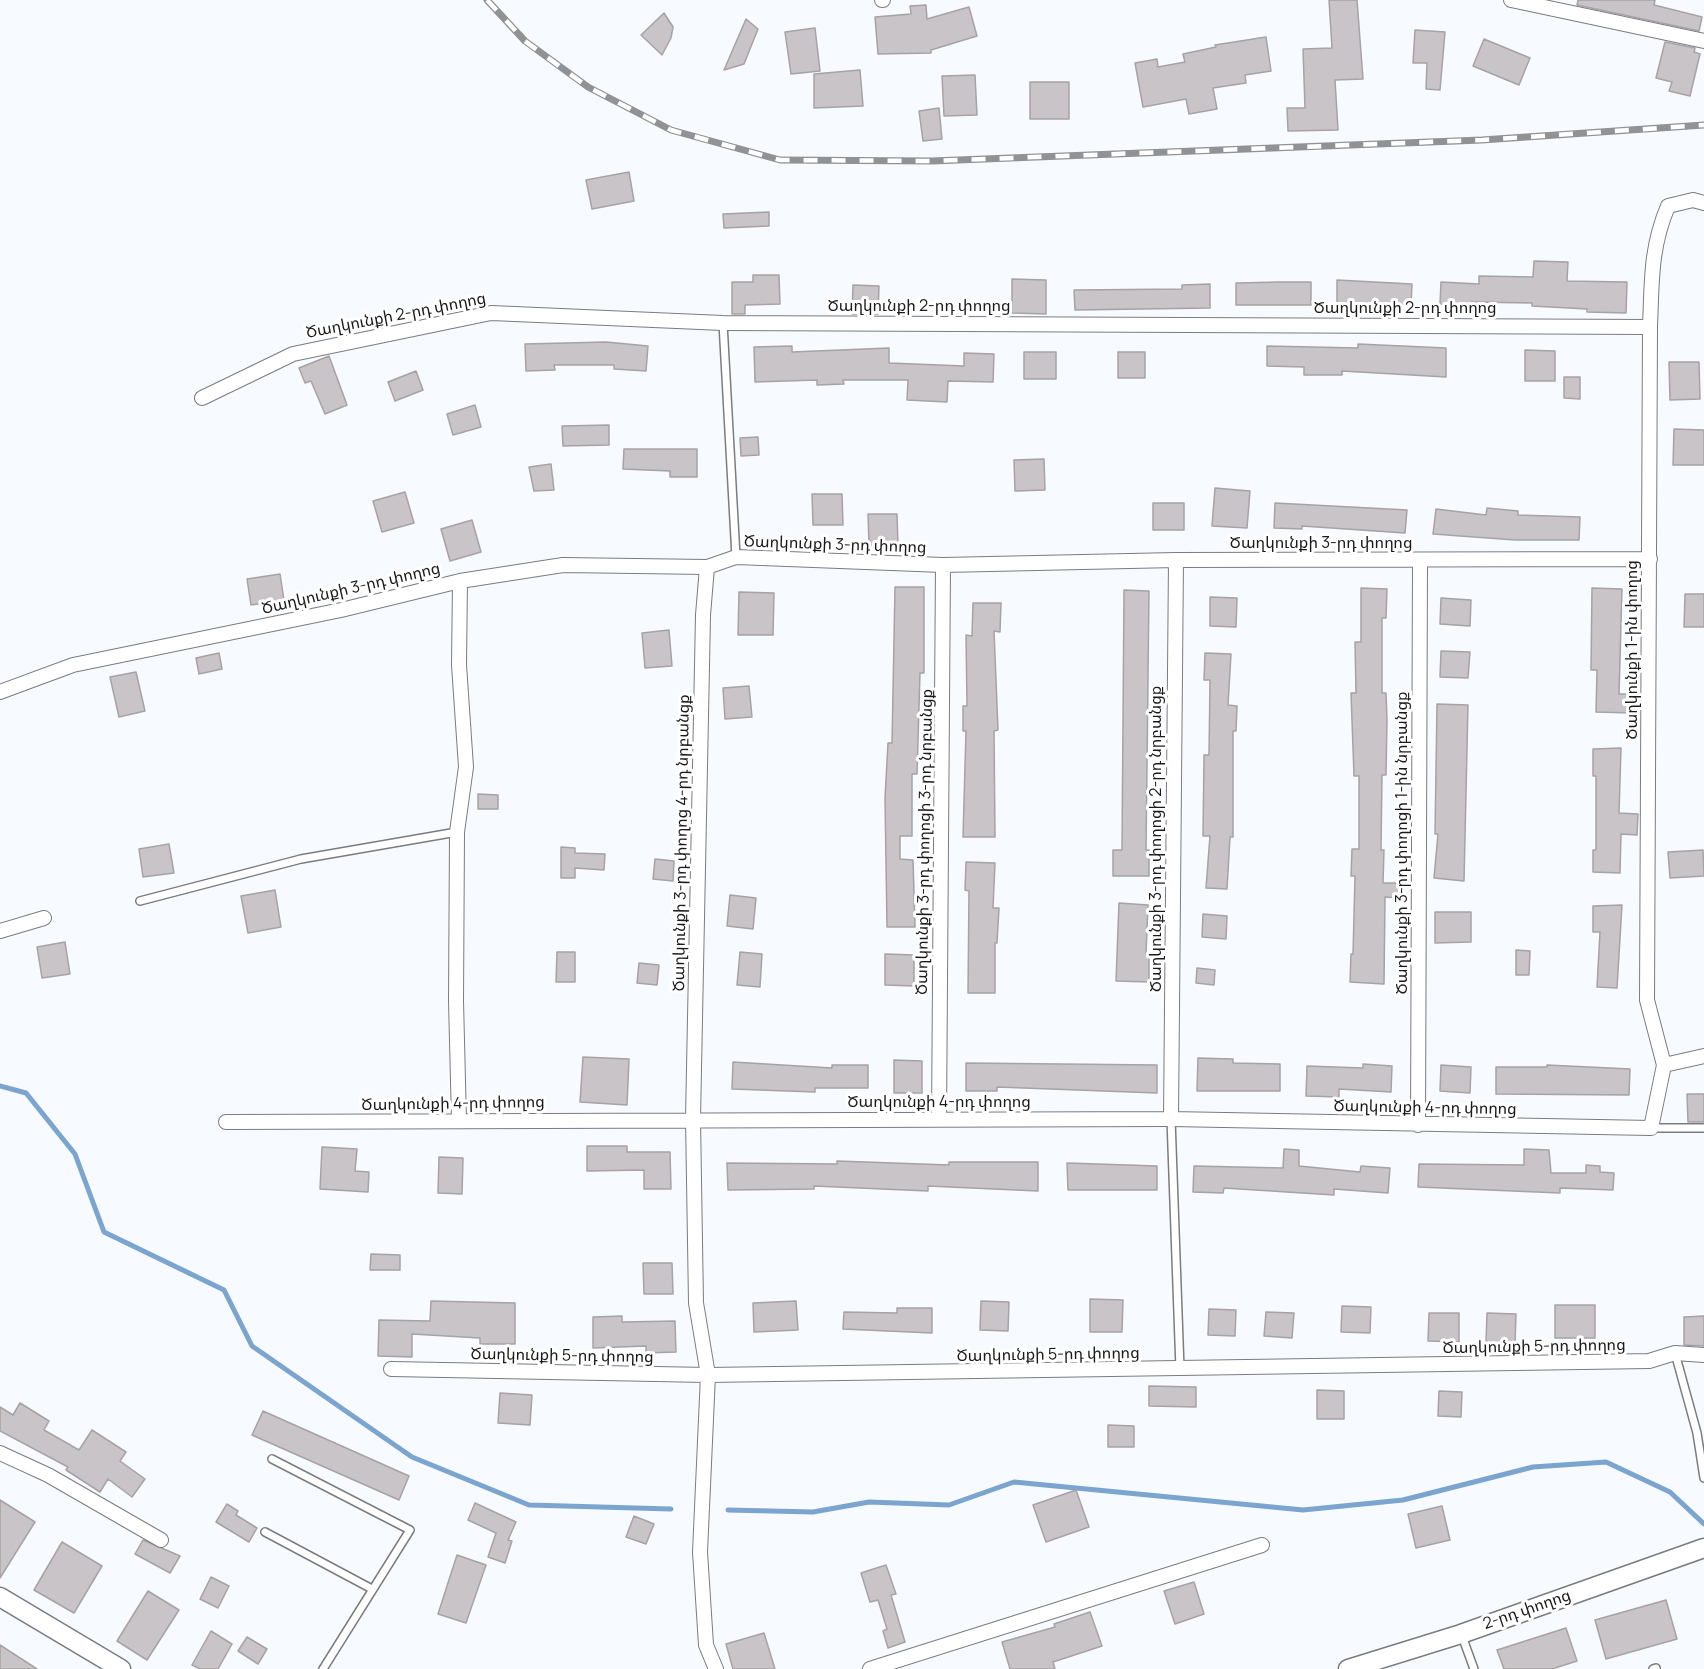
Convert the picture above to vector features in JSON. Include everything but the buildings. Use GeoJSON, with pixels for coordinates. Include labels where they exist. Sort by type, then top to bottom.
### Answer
{"type":"FeatureCollection","features":[{"type":"Feature","properties":{"kind":"street"},"geometry":{"type":"LineString","coordinates":[[1511,0],[1704,41]]}},
{"type":"Feature","properties":{"kind":"street","name":"Ծաղկունքի 1-ին փողոց"},"geometry":{"type":"LineString","coordinates":[[1664,1065],[1647,1000],[1650,327],[1657,233],[1668,206],[1693,200],[1704,203]]}},
{"type":"Feature","properties":{"kind":"street","name":"Ծաղկունքի 2-րդ փողոց"},"geometry":{"type":"LineString","coordinates":[[202,398],[293,354],[491,313],[723,323],[1650,327]]}},
{"type":"Feature","properties":{"kind":"street","name":"Ծաղկունքի 3-րդ փողոց"},"geometry":{"type":"LineString","coordinates":[[0,692],[73,665],[341,610],[460,581],[563,565],[707,567],[736,557],[944,565],[1176,560],[1650,559]]}},
{"type":"Feature","properties":{"kind":"street","name":"Ծաղկունքի 3-րդ փողոցի 2-րդ նրբանցք"},"geometry":{"type":"LineString","coordinates":[[1172,1119],[1176,560]]}},
{"type":"Feature","properties":{"kind":"street","name":"Ծաղկունքի 3-րդ փողոցի 1-ին նրբանցք"},"geometry":{"type":"LineString","coordinates":[[1418,1125],[1420,561]]}},
{"type":"Feature","properties":{"kind":"street","name":"Ծաղկունքի 3-րդ փողոցի 3-րդ նրբանցք"},"geometry":{"type":"LineString","coordinates":[[939,1119],[944,565]]}},
{"type":"Feature","properties":{"kind":"street","name":"Ծաղկունքի 3-րդ փողոց 4-րդ նրբանցք"},"geometry":{"type":"LineString","coordinates":[[707,567],[703,626],[693,1119],[696,1303],[708,1375],[700,1552],[706,1645],[716,1669]]}},
{"type":"Feature","properties":{"kind":"street"},"geometry":{"type":"LineString","coordinates":[[459,1121],[456,1001],[457,832],[466,767],[459,665],[460,581]]}},
{"type":"Feature","properties":{"kind":"street"},"geometry":{"type":"LineString","coordinates":[[0,931],[44,918]]}},
{"type":"Feature","properties":{"kind":"street"},"geometry":{"type":"LineString","coordinates":[[1651,1128],[1664,1065],[1704,1056]]}},
{"type":"Feature","properties":{"kind":"street","name":"Ծաղկունքի 4-րդ փողոց"},"geometry":{"type":"LineString","coordinates":[[226,1122],[1172,1119],[1651,1128]]}},
{"type":"Feature","properties":{"kind":"street","name":"Ծաղկունքի 5-րդ փողոց"},"geometry":{"type":"LineString","coordinates":[[391,1369],[708,1375],[1180,1370],[1649,1361],[1675,1353],[1704,1355]]}},
{"type":"Feature","properties":{"kind":"street"},"geometry":{"type":"LineString","coordinates":[[0,1453],[48,1475],[161,1540]]}},
{"type":"Feature","properties":{"kind":"street"},"geometry":{"type":"LineString","coordinates":[[870,1669],[1262,1545]]}},
{"type":"Feature","properties":{"kind":"street","name":"2-րդ փողոց"},"geometry":{"type":"LineString","coordinates":[[1348,1669],[1461,1634],[1704,1548]]}},
{"type":"Feature","properties":{"kind":"street"},"geometry":{"type":"LineString","coordinates":[[0,1597],[121,1669]]}},
{"type":"Feature","properties":{"kind":"lane"},"geometry":{"type":"LineString","coordinates":[[723,323],[736,557]]}},
{"type":"Feature","properties":{"kind":"lane"},"geometry":{"type":"LineString","coordinates":[[140,901],[301,859],[457,832]]}},
{"type":"Feature","properties":{"kind":"lane"},"geometry":{"type":"LineString","coordinates":[[1172,1119],[1180,1370]]}},
{"type":"Feature","properties":{"kind":"lane"},"geometry":{"type":"LineString","coordinates":[[1651,1128],[1704,1128]]}},
{"type":"Feature","properties":{"kind":"lane"},"geometry":{"type":"LineString","coordinates":[[1675,1353],[1697,1433],[1704,1478]]}},
{"type":"Feature","properties":{"kind":"lane"},"geometry":{"type":"LineString","coordinates":[[272,1459],[410,1530],[323,1669]]}},
{"type":"Feature","properties":{"kind":"lane"},"geometry":{"type":"LineString","coordinates":[[265,1533],[372,1590]]}},
{"type":"Feature","properties":{"kind":"lane"},"geometry":{"type":"LineString","coordinates":[[1461,1634],[1474,1669]]}},
{"type":"Feature","properties":{"kind":"waterway"},"geometry":{"type":"LineString","coordinates":[[0,1086],[26,1093],[75,1154],[104,1232],[224,1290],[252,1346],[412,1457],[529,1505],[671,1509]]}},
{"type":"Feature","properties":{"kind":"waterway"},"geometry":{"type":"LineString","coordinates":[[728,1510],[813,1512],[869,1502],[949,1505],[1014,1482],[1303,1510],[1403,1500],[1533,1467],[1606,1462],[1670,1492],[1704,1524]]}},
{"type":"Feature","properties":{"kind":"railway"},"geometry":{"type":"LineString","coordinates":[[487,0],[525,41],[588,87],[671,130],[780,160],[932,161],[1482,140],[1704,125]]}}]}
